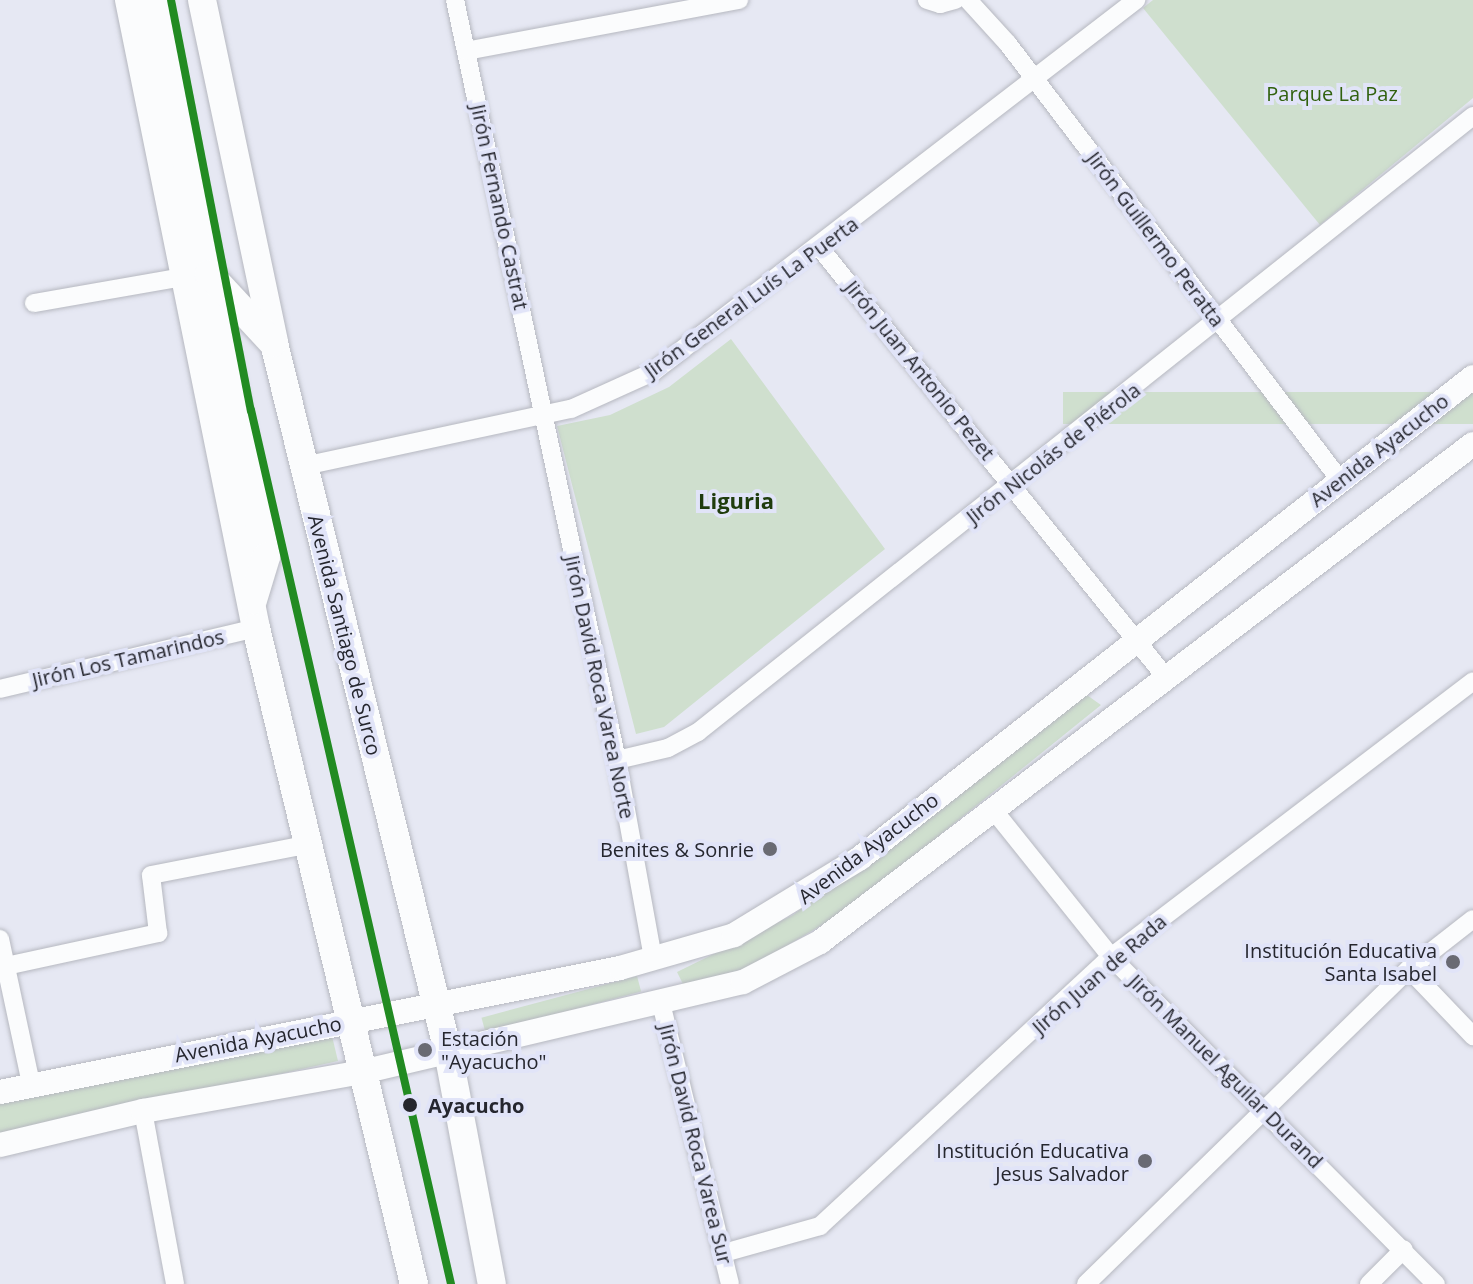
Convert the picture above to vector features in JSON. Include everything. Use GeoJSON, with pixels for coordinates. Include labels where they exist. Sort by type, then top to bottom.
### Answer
{"type":"FeatureCollection","features":[{"type":"Feature","properties":{"kind":"main road"},"geometry":{"type":"LineString","coordinates":[[129,0],[198,274],[274,343]]}},
{"type":"Feature","properties":{"kind":"main road"},"geometry":{"type":"LineString","coordinates":[[154,0],[254,616],[412,1281]]}},
{"type":"Feature","properties":{"kind":"main road","name":"Avenida Santiago de Surco"},"geometry":{"type":"LineString","coordinates":[[202,0],[274,343],[448,1052],[492,1279]]}},
{"type":"Feature","properties":{"kind":"main road","name":"Avenida Ayacucho"},"geometry":{"type":"LineString","coordinates":[[0,1092],[31,1083],[436,1005],[653,959],[734,935],[820,887],[1473,377]]}},
{"type":"Feature","properties":{"kind":"main road"},"geometry":{"type":"LineString","coordinates":[[0,1145],[143,1111],[362,1072],[743,982],[820,942],[1471,448]]}},
{"type":"Feature","properties":{"kind":"street","name":"Jirón Fernando Castrat"},"geometry":{"type":"LineString","coordinates":[[455,0],[544,415]]}},
{"type":"Feature","properties":{"kind":"street"},"geometry":{"type":"LineString","coordinates":[[466,51],[739,0]]}},
{"type":"Feature","properties":{"kind":"street"},"geometry":{"type":"LineString","coordinates":[[927,0],[940,4],[955,0]]}},
{"type":"Feature","properties":{"kind":"street","name":"Jirón Guillermo Peratta"},"geometry":{"type":"LineString","coordinates":[[968,0],[1034,79],[1340,480]]}},
{"type":"Feature","properties":{"kind":"street","name":"Jirón General Luís La Puerta"},"geometry":{"type":"LineString","coordinates":[[304,466],[544,415],[606,397],[653,372],[820,248],[1136,0]]}},
{"type":"Feature","properties":{"kind":"street","name":"Jirón Nicolás de Piérola"},"geometry":{"type":"LineString","coordinates":[[617,760],[668,748],[698,732],[1220,322],[1473,116]]}},
{"type":"Feature","properties":{"kind":"street","name":"Jirón Juan Antonio Pezet"},"geometry":{"type":"LineString","coordinates":[[820,248],[1168,680]]}},
{"type":"Feature","properties":{"kind":"street"},"geometry":{"type":"LineString","coordinates":[[34,303],[198,274]]}},
{"type":"Feature","properties":{"kind":"street","name":"Jirón David Roca Varea Norte"},"geometry":{"type":"LineString","coordinates":[[544,415],[617,760],[653,959]]}},
{"type":"Feature","properties":{"kind":"street","name":"Jirón Los Tamarindos"},"geometry":{"type":"LineString","coordinates":[[0,689],[254,616]]}},
{"type":"Feature","properties":{"kind":"street","name":"Jirón Juan de Rada"},"geometry":{"type":"LineString","coordinates":[[724,1253],[820,1226],[1111,957],[1473,681]]}},
{"type":"Feature","properties":{"kind":"street","name":"Jirón Manuel Aguilar Durand"},"geometry":{"type":"LineString","coordinates":[[995,812],[1111,957],[1436,1284]]}},
{"type":"Feature","properties":{"kind":"street"},"geometry":{"type":"LineString","coordinates":[[6,966],[158,933],[151,875],[306,845]]}},
{"type":"Feature","properties":{"kind":"street"},"geometry":{"type":"LineString","coordinates":[[1086,1284],[1267,1111],[1409,969],[1473,919]]}},
{"type":"Feature","properties":{"kind":"street"},"geometry":{"type":"LineString","coordinates":[[0,939],[31,1083]]}},
{"type":"Feature","properties":{"kind":"street"},"geometry":{"type":"LineString","coordinates":[[1409,969],[1473,1036]]}},
{"type":"Feature","properties":{"kind":"street","name":"Jirón David Roca Varea Sur"},"geometry":{"type":"LineString","coordinates":[[661,1003],[730,1284]]}},
{"type":"Feature","properties":{"kind":"street"},"geometry":{"type":"LineString","coordinates":[[143,1111],[175,1284]]}},
{"type":"Feature","properties":{"kind":"street"},"geometry":{"type":"LineString","coordinates":[[1369,1284],[1404,1249]]}},
{"type":"Feature","properties":{"kind":"green space","name":"Parque La Paz"},"geometry":{"type":"Polygon","coordinates":[[[1153,0],[1473,0],[1473,98],[1320,225],[1143,8],[1153,0]]]}},
{"type":"Feature","properties":{"kind":"green space"},"geometry":{"type":"Polygon","coordinates":[[[731,339],[885,549],[664,727],[636,734],[557,426],[610,415],[669,387],[731,339]]]}},
{"type":"Feature","properties":{"kind":"green space"},"geometry":{"type":"Polygon","coordinates":[[[1063,392],[1473,392],[1473,424],[1063,424],[1063,392]]]}},
{"type":"Feature","properties":{"kind":"green space"},"geometry":{"type":"Polygon","coordinates":[[[1084,693],[1101,705],[847,910],[751,967],[684,986],[677,972],[793,915],[1084,693]]]}},
{"type":"Feature","properties":{"kind":"green space"},"geometry":{"type":"Polygon","coordinates":[[[637,976],[641,991],[486,1033],[481,1018],[637,976]]]}},
{"type":"Feature","properties":{"kind":"green space"},"geometry":{"type":"Polygon","coordinates":[[[332,1036],[338,1061],[0,1136],[0,1102],[332,1036]]]}},
{"type":"Feature","properties":{"kind":"transit line"},"geometry":{"type":"LineString","coordinates":[[171,0],[251,410],[451,1284]]}},
{"type":"Feature","properties":{"kind":"place","name":"Benites & Sonrie"},"geometry":{"type":"Point","coordinates":[770,849]}},
{"type":"Feature","properties":{"kind":"place","name":"Institución Educativa Santa Isabel"},"geometry":{"type":"Point","coordinates":[1453,962]}},
{"type":"Feature","properties":{"kind":"place","name":"Estación \"Ayacucho\""},"geometry":{"type":"Point","coordinates":[425,1050]}},
{"type":"Feature","properties":{"kind":"place","name":"Ayacucho"},"geometry":{"type":"Point","coordinates":[410,1105]}},
{"type":"Feature","properties":{"kind":"place","name":"Institución Educativa Jesus Salvador"},"geometry":{"type":"Point","coordinates":[1145,1161]}},
{"type":"Feature","properties":{"kind":"district","name":"Liguria"},"geometry":{"type":"Point","coordinates":[736,501]}}]}
